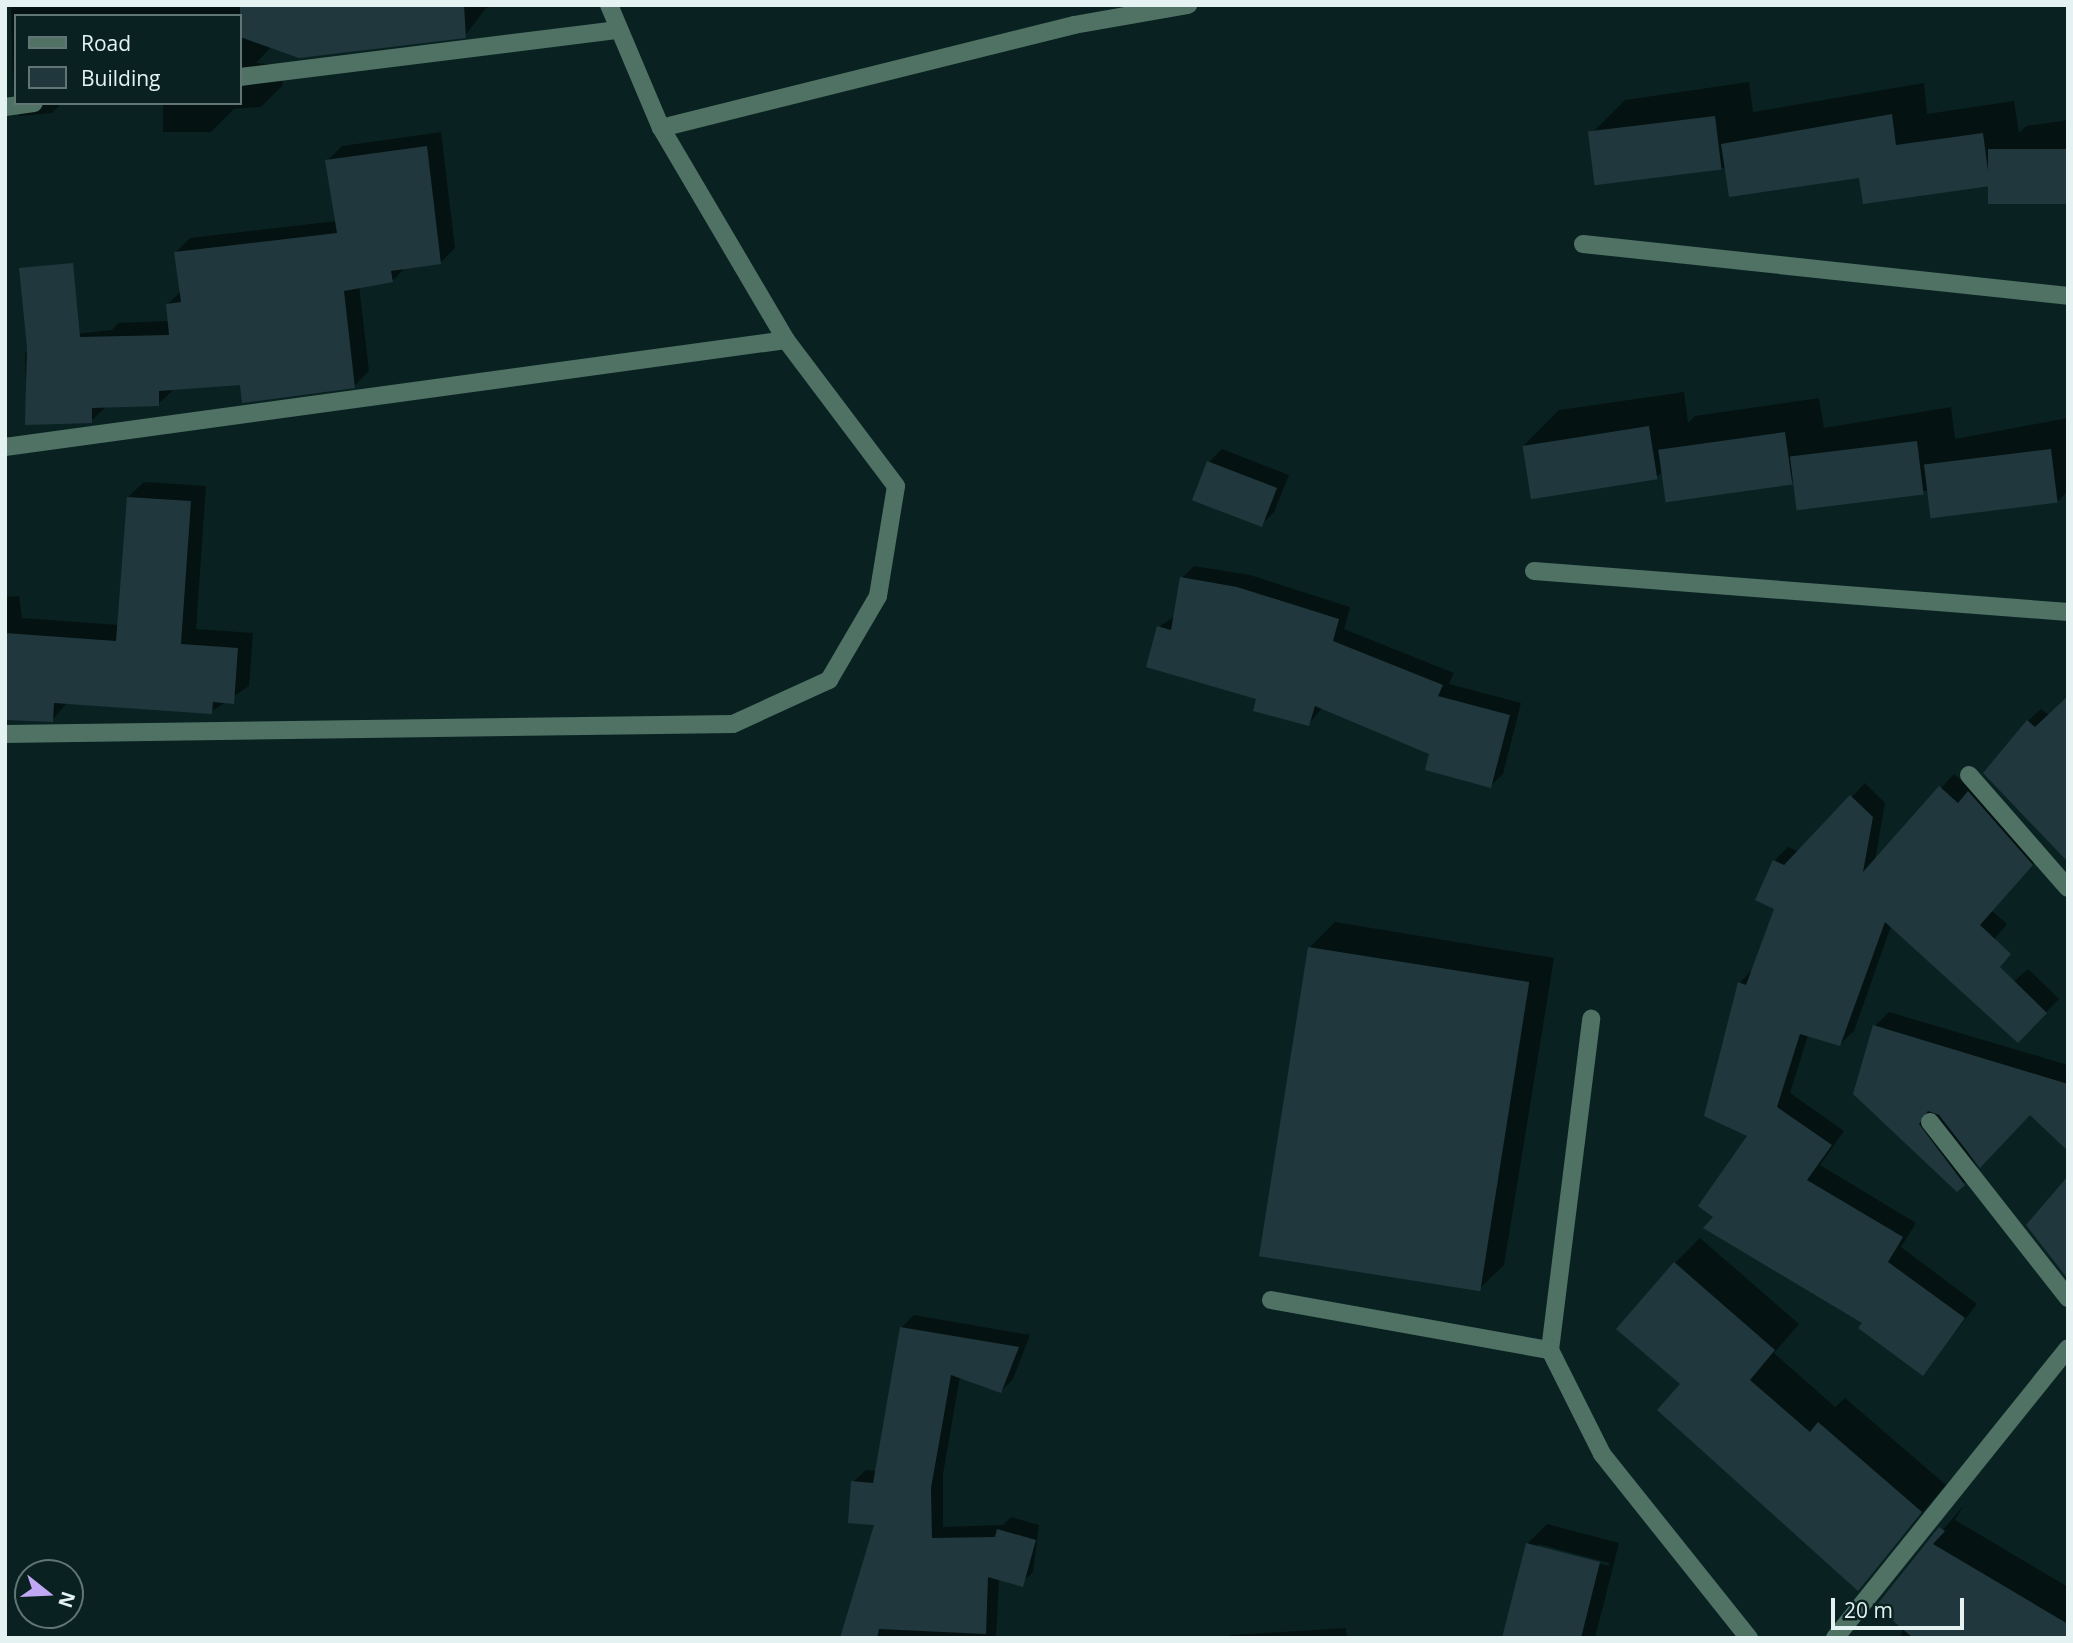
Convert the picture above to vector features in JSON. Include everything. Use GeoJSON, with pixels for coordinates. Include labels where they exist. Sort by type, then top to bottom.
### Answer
{"type":"FeatureCollection","features":[{"type":"Feature","properties":{"kind":"street"},"geometry":{"type":"LineString","coordinates":[[5,734],[733,724],[829,680],[878,596],[896,486],[786,340],[661,128],[618,30],[610,5]]}},
{"type":"Feature","properties":{"kind":"street"},"geometry":{"type":"LineString","coordinates":[[661,128],[1074,25],[1188,5]]}},
{"type":"Feature","properties":{"kind":"street"},"geometry":{"type":"LineString","coordinates":[[242,77],[618,30]]}},
{"type":"Feature","properties":{"kind":"street"},"geometry":{"type":"LineString","coordinates":[[1583,244],[2068,296]]}},
{"type":"Feature","properties":{"kind":"street"},"geometry":{"type":"LineString","coordinates":[[5,447],[786,340]]}},
{"type":"Feature","properties":{"kind":"street"},"geometry":{"type":"LineString","coordinates":[[1534,571],[2068,612]]}},
{"type":"Feature","properties":{"kind":"street"},"geometry":{"type":"LineString","coordinates":[[1969,775],[2068,888]]}},
{"type":"Feature","properties":{"kind":"street"},"geometry":{"type":"LineString","coordinates":[[1591,1019],[1550,1350],[1602,1454],[1749,1638]]}},
{"type":"Feature","properties":{"kind":"street"},"geometry":{"type":"LineString","coordinates":[[1930,1122],[2068,1298]]}},
{"type":"Feature","properties":{"kind":"street"},"geometry":{"type":"LineString","coordinates":[[1271,1300],[1550,1350]]}},
{"type":"Feature","properties":{"kind":"street"},"geometry":{"type":"LineString","coordinates":[[1835,1638],[2068,1348]]}},
{"type":"Feature","properties":{"kind":"building"},"geometry":{"type":"Polygon","coordinates":[[[240,5],[464,5],[466,38],[299,58],[242,38],[240,5]]]}},
{"type":"Feature","properties":{"kind":"building"},"geometry":{"type":"Polygon","coordinates":[[[1892,114],[1896,145],[1983,133],[1990,186],[1863,204],[1859,178],[1729,197],[1721,144],[1892,114]]]}},
{"type":"Feature","properties":{"kind":"building"},"geometry":{"type":"Polygon","coordinates":[[[1715,116],[1722,170],[1595,185],[1588,132],[1715,116]]]}},
{"type":"Feature","properties":{"kind":"building"},"geometry":{"type":"Polygon","coordinates":[[[427,146],[441,264],[391,271],[393,282],[344,291],[355,388],[242,403],[240,385],[159,391],[159,406],[92,408],[92,423],[25,425],[27,347],[19,268],[73,263],[80,337],[169,335],[166,304],[181,302],[174,252],[337,233],[325,160],[427,146]]]}},
{"type":"Feature","properties":{"kind":"building"},"geometry":{"type":"Polygon","coordinates":[[[1988,149],[2068,149],[2068,204],[1988,204],[1988,149]]]}},
{"type":"Feature","properties":{"kind":"building"},"geometry":{"type":"Polygon","coordinates":[[[1649,426],[1657,479],[1531,499],[1523,446],[1649,426]]]}},
{"type":"Feature","properties":{"kind":"building"},"geometry":{"type":"Polygon","coordinates":[[[1785,432],[1792,484],[1666,502],[1658,450],[1785,432]]]}},
{"type":"Feature","properties":{"kind":"building"},"geometry":{"type":"Polygon","coordinates":[[[1917,441],[1924,495],[1797,510],[1790,457],[1917,441]]]}},
{"type":"Feature","properties":{"kind":"building"},"geometry":{"type":"Polygon","coordinates":[[[2051,449],[2058,503],[1931,518],[1924,465],[2051,449]]]}},
{"type":"Feature","properties":{"kind":"building"},"geometry":{"type":"Polygon","coordinates":[[[1207,461],[1277,488],[1262,527],[1192,500],[1207,461]]]}},
{"type":"Feature","properties":{"kind":"building"},"geometry":{"type":"Polygon","coordinates":[[[127,497],[191,501],[181,644],[238,648],[234,704],[213,702],[212,714],[54,703],[53,722],[5,720],[5,633],[116,641],[127,497]]]}},
{"type":"Feature","properties":{"kind":"building"},"geometry":{"type":"Polygon","coordinates":[[[1180,577],[1237,587],[1339,619],[1333,641],[1443,685],[1438,696],[1510,715],[1491,788],[1425,770],[1429,754],[1315,706],[1309,726],[1253,711],[1256,699],[1146,667],[1157,626],[1171,630],[1180,577]]]}},
{"type":"Feature","properties":{"kind":"building"},"geometry":{"type":"Polygon","coordinates":[[[2068,696],[2068,862],[1983,773],[2027,720],[2035,727],[2068,696]]]}},
{"type":"Feature","properties":{"kind":"building"},"geometry":{"type":"Polygon","coordinates":[[[1939,786],[1958,803],[1968,791],[2033,865],[1980,925],[2011,954],[2000,967],[2047,1013],[2018,1043],[1885,922],[1840,1046],[1800,1034],[1777,1107],[1832,1145],[1807,1180],[1903,1237],[1888,1262],[1965,1318],[1923,1376],[1858,1328],[1862,1323],[1703,1228],[1713,1217],[1698,1206],[1747,1136],[1704,1116],[1738,982],[1746,985],[1774,909],[1755,900],[1773,860],[1784,865],[1850,795],[1873,817],[1863,872],[1939,786]]]}},
{"type":"Feature","properties":{"kind":"building"},"geometry":{"type":"Polygon","coordinates":[[[1308,947],[1529,982],[1480,1291],[1259,1256],[1308,947]]]}},
{"type":"Feature","properties":{"kind":"building"},"geometry":{"type":"Polygon","coordinates":[[[1873,1025],[2068,1084],[2068,1151],[2030,1115],[1980,1168],[1939,1115],[1928,1111],[1919,1124],[1965,1185],[1957,1192],[1853,1094],[1873,1025]]]}},
{"type":"Feature","properties":{"kind":"building"},"geometry":{"type":"Polygon","coordinates":[[[2068,1176],[2068,1279],[2026,1225],[2068,1176]]]}},
{"type":"Feature","properties":{"kind":"building"},"geometry":{"type":"Polygon","coordinates":[[[1674,1262],[1775,1350],[1750,1380],[1810,1432],[1818,1422],[1922,1512],[1858,1591],[1657,1410],[1680,1384],[1616,1329],[1674,1262]]]}},
{"type":"Feature","properties":{"kind":"building"},"geometry":{"type":"Polygon","coordinates":[[[900,1327],[1019,1347],[1001,1393],[951,1375],[931,1488],[932,1538],[995,1537],[997,1529],[1036,1540],[1023,1587],[988,1577],[986,1634],[879,1629],[877,1638],[840,1638],[874,1525],[848,1523],[851,1481],[873,1483],[900,1327]]]}},
{"type":"Feature","properties":{"kind":"building"},"geometry":{"type":"Polygon","coordinates":[[[1939,1527],[1945,1531],[1933,1544],[2068,1624],[2068,1638],[1913,1638],[1876,1606],[1939,1527]]]}},
{"type":"Feature","properties":{"kind":"building"},"geometry":{"type":"Polygon","coordinates":[[[1526,1543],[1600,1562],[1581,1638],[1502,1638],[1526,1543]]]}}]}
